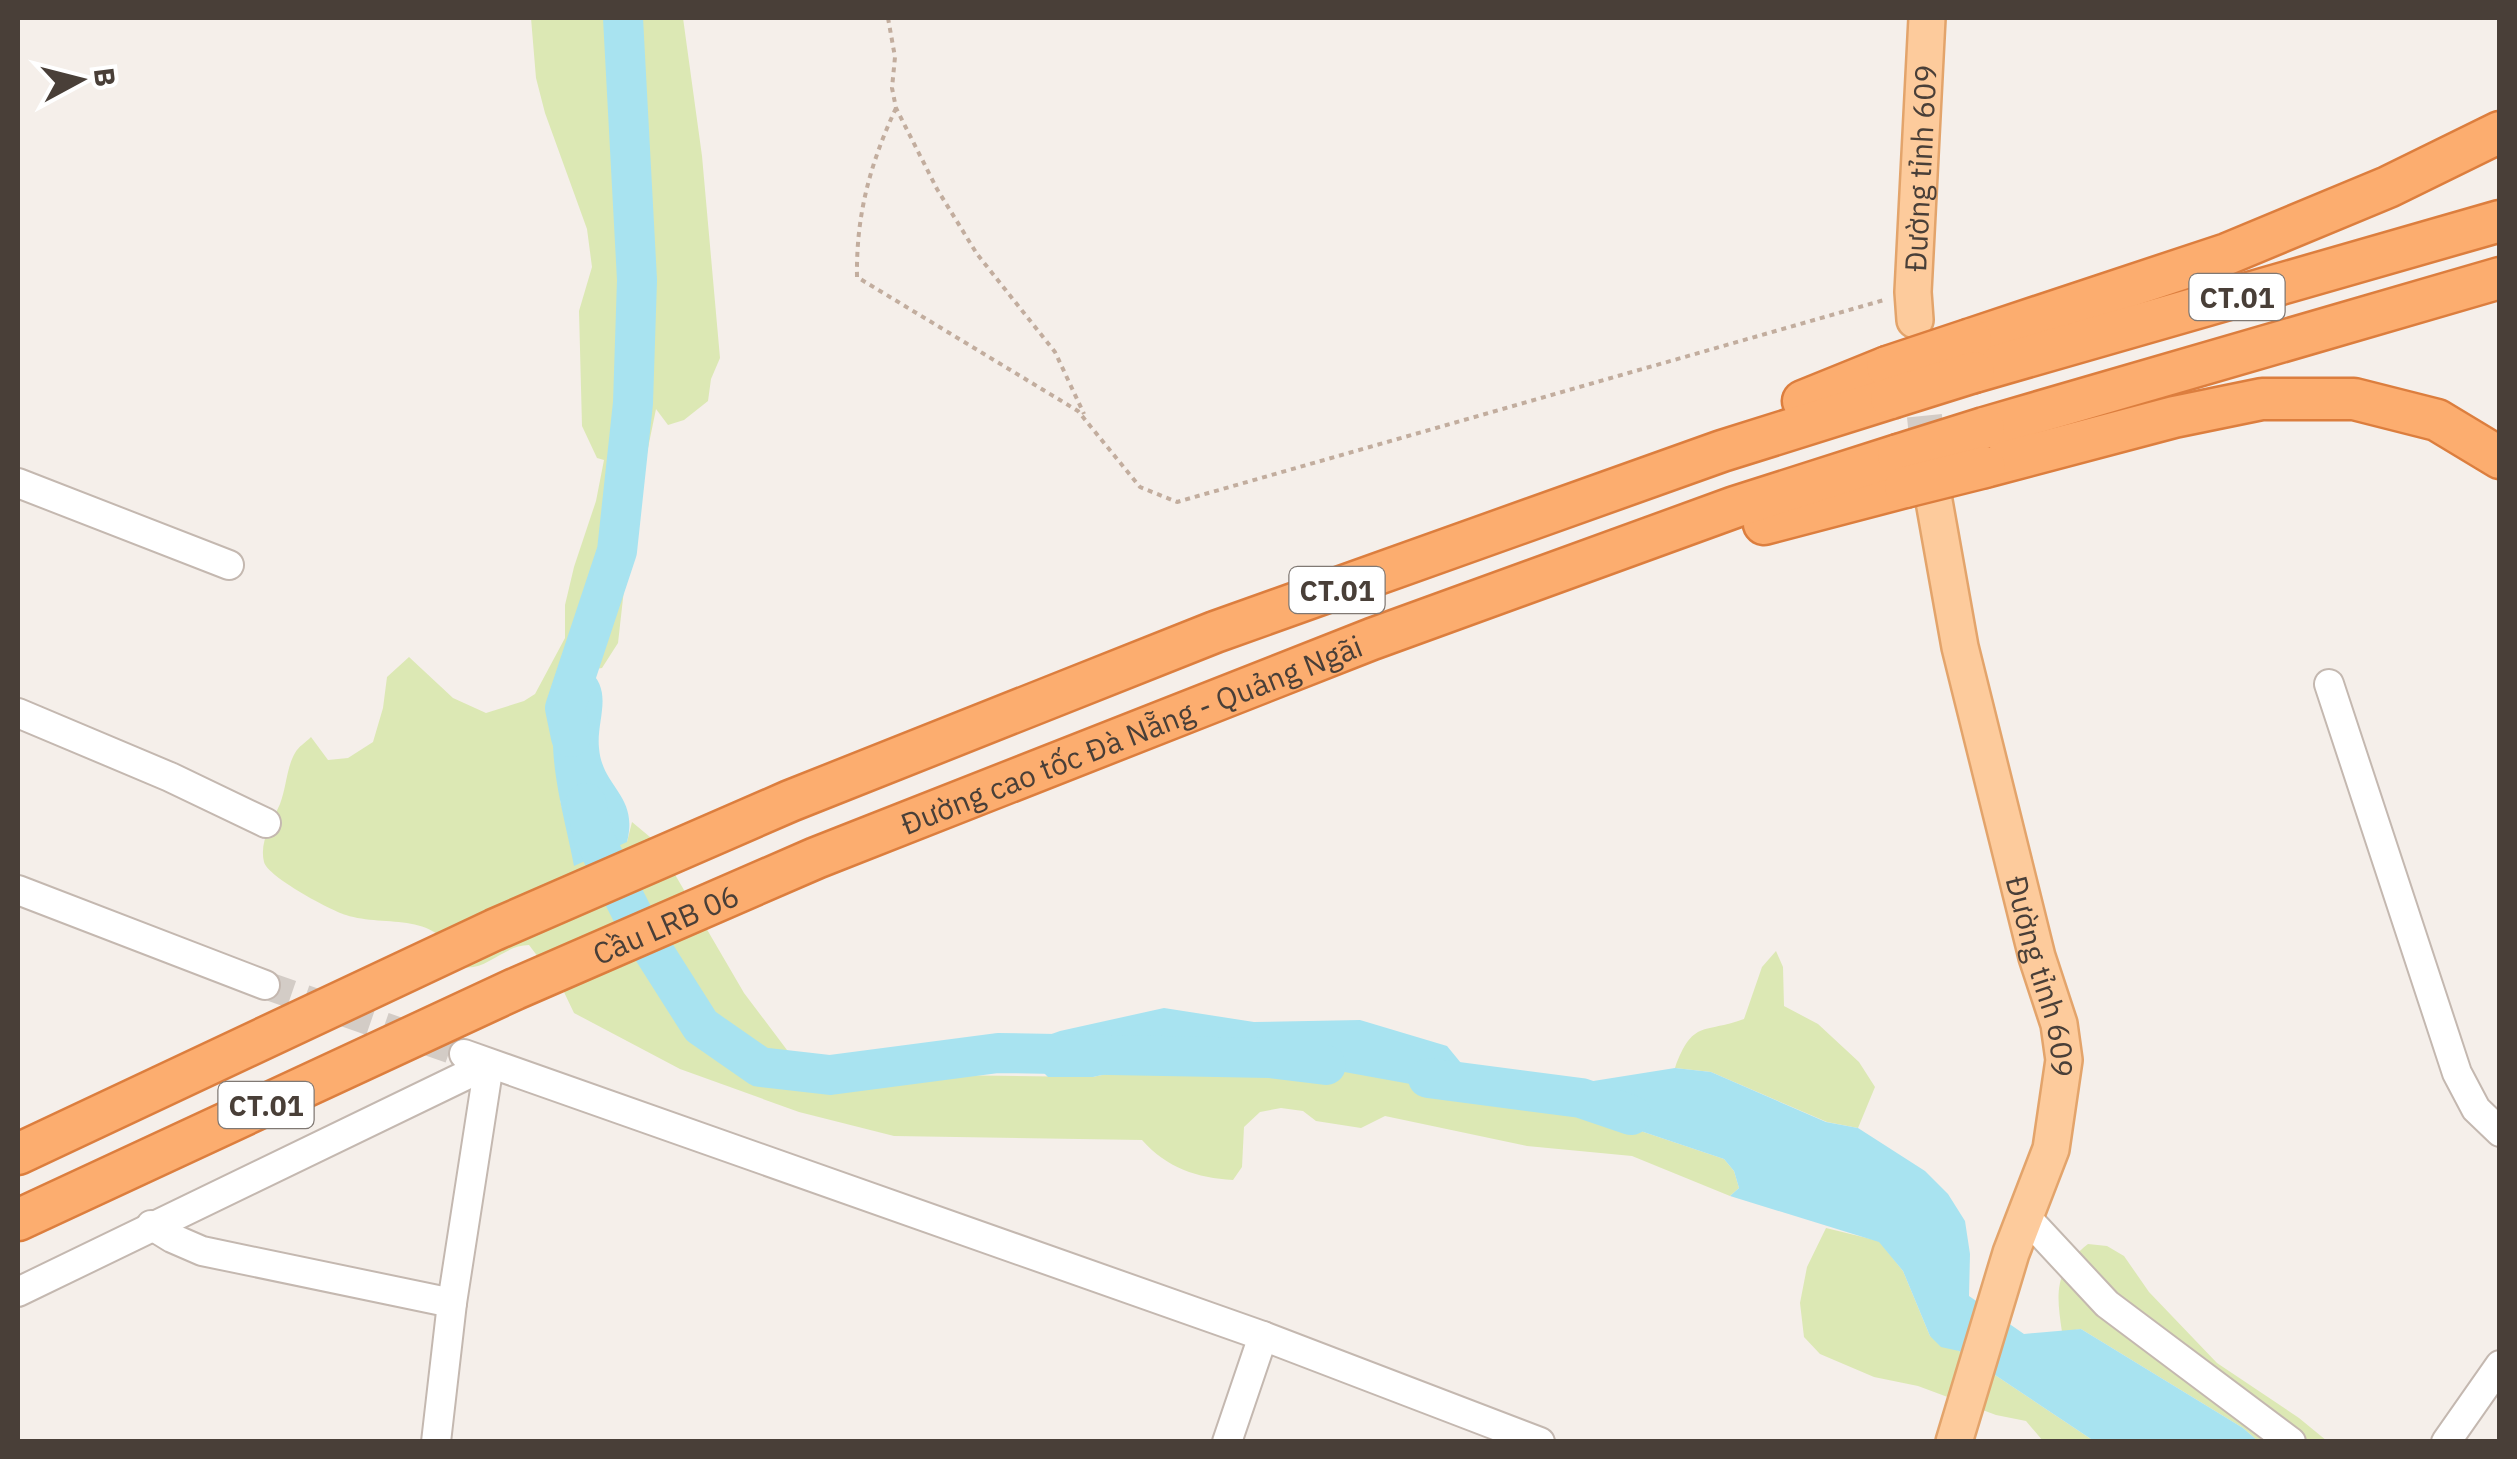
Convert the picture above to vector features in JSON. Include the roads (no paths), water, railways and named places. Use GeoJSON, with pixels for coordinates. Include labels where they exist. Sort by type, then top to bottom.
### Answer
{"type":"FeatureCollection","features":[{"type":"Feature","properties":{"kind":"highway"},"geometry":{"type":"LineString","coordinates":[[1973,356],[2388,187],[2500,132]]}},
{"type":"Feature","properties":{"kind":"highway","name":"CT.01"},"geometry":{"type":"LineString","coordinates":[[1973,356],[2500,221]]}},
{"type":"Feature","properties":{"kind":"highway","name":"CT.01"},"geometry":{"type":"LineString","coordinates":[[1985,448],[2500,278]]}},
{"type":"Feature","properties":{"kind":"highway","name":"Đường cao tốc Đà Nẵng - Quảng Ngãi"},"geometry":{"type":"LineString","coordinates":[[790,801],[1215,632],[1722,451],[1889,382],[1973,356]]}},
{"type":"Feature","properties":{"kind":"highway"},"geometry":{"type":"LineString","coordinates":[[1985,448],[2262,399],[2354,399],[2438,420],[2500,458]]}},
{"type":"Feature","properties":{"kind":"highway","name":"Đường cao tốc Đà Nẵng - Quảng Ngãi"},"geometry":{"type":"LineString","coordinates":[[816,858],[1372,639],[1912,481],[1985,448]]}},
{"type":"Feature","properties":{"kind":"highway","name":"Cầu LRB 06"},"geometry":{"type":"LineString","coordinates":[[18,1154],[494,930],[790,801]]}},
{"type":"Feature","properties":{"kind":"highway","name":"Cầu LRB 06"},"geometry":{"type":"LineString","coordinates":[[18,1220],[515,989],[816,858]]}},
{"type":"Feature","properties":{"kind":"main road","name":"Đường tỉnh 609"},"geometry":{"type":"LineString","coordinates":[[1914,306],[1926,18]]}},
{"type":"Feature","properties":{"kind":"main road","name":"Đường tỉnh 609"},"geometry":{"type":"LineString","coordinates":[[1912,481],[1960,647],[2062,1042],[2061,1097],[2052,1149],[2011,1254],[1955,1439]]}},
{"type":"Feature","properties":{"kind":"street"},"geometry":{"type":"LineString","coordinates":[[18,482],[228,566]]}},
{"type":"Feature","properties":{"kind":"street"},"geometry":{"type":"LineString","coordinates":[[2328,684],[2457,1074],[2476,1109],[2500,1132]]}},
{"type":"Feature","properties":{"kind":"street"},"geometry":{"type":"LineString","coordinates":[[18,713],[170,777],[266,823]]}},
{"type":"Feature","properties":{"kind":"street"},"geometry":{"type":"LineString","coordinates":[[18,890],[265,985]]}},
{"type":"Feature","properties":{"kind":"street"},"geometry":{"type":"LineString","coordinates":[[436,1442],[476,1059]]}},
{"type":"Feature","properties":{"kind":"street"},"geometry":{"type":"LineString","coordinates":[[18,1292],[476,1059],[1262,1336],[1540,1442]]}},
{"type":"Feature","properties":{"kind":"street"},"geometry":{"type":"LineString","coordinates":[[2025,1216],[2107,1304],[2291,1442]]}},
{"type":"Feature","properties":{"kind":"street"},"geometry":{"type":"LineString","coordinates":[[151,1226],[202,1251],[452,1302]]}},
{"type":"Feature","properties":{"kind":"street"},"geometry":{"type":"LineString","coordinates":[[1226,1442],[1262,1336]]}},
{"type":"Feature","properties":{"kind":"street"},"geometry":{"type":"LineString","coordinates":[[2446,1442],[2500,1365]]}},
{"type":"Feature","properties":{"kind":"water"},"geometry":{"type":"Polygon","coordinates":[[[587,669],[600,686],[602,696],[602,762],[624,802],[629,826],[627,842],[574,866],[557,781],[553,736],[561,698],[587,669]]]}},
{"type":"Feature","properties":{"kind":"water"},"geometry":{"type":"Polygon","coordinates":[[[1164,1008],[1254,1022],[1360,1020],[1447,1046],[1479,1085],[1482,1097],[1218,1049],[1093,1077],[1048,1077],[1024,1053],[1032,1041],[1060,1031],[1164,1008]]]}},
{"type":"Feature","properties":{"kind":"water"},"geometry":{"type":"Polygon","coordinates":[[[1675,1068],[1711,1072],[1826,1122],[1858,1128],[1925,1171],[1948,1194],[1965,1221],[1970,1254],[1969,1296],[2024,1334],[2081,1329],[2258,1441],[2094,1441],[1959,1351],[1941,1347],[1930,1336],[1903,1271],[1879,1242],[1730,1196],[1739,1188],[1734,1171],[1724,1159],[1590,1114],[1581,1098],[1587,1082],[1675,1068]]]}},
{"type":"Feature","properties":{"kind":"waterway"},"geometry":{"type":"LineString","coordinates":[[571,737],[565,708],[617,551],[633,403],[637,280],[623,18]]}},
{"type":"Feature","properties":{"kind":"waterway"},"geometry":{"type":"LineString","coordinates":[[586,803],[594,838],[642,933],[701,1026],[760,1067],[830,1075],[998,1053],[1270,1058],[1326,1065]]}},
{"type":"Feature","properties":{"kind":"waterway"},"geometry":{"type":"LineString","coordinates":[[1428,1078],[1581,1098],[1631,1115]]}},
{"type":"Feature","properties":{"kind":"tunnel"},"geometry":{"type":"LineString","coordinates":[[1919,363],[1930,470]]}},
{"type":"Feature","properties":{"kind":"tunnel"},"geometry":{"type":"LineString","coordinates":[[265,985],[464,1054]]}}]}
